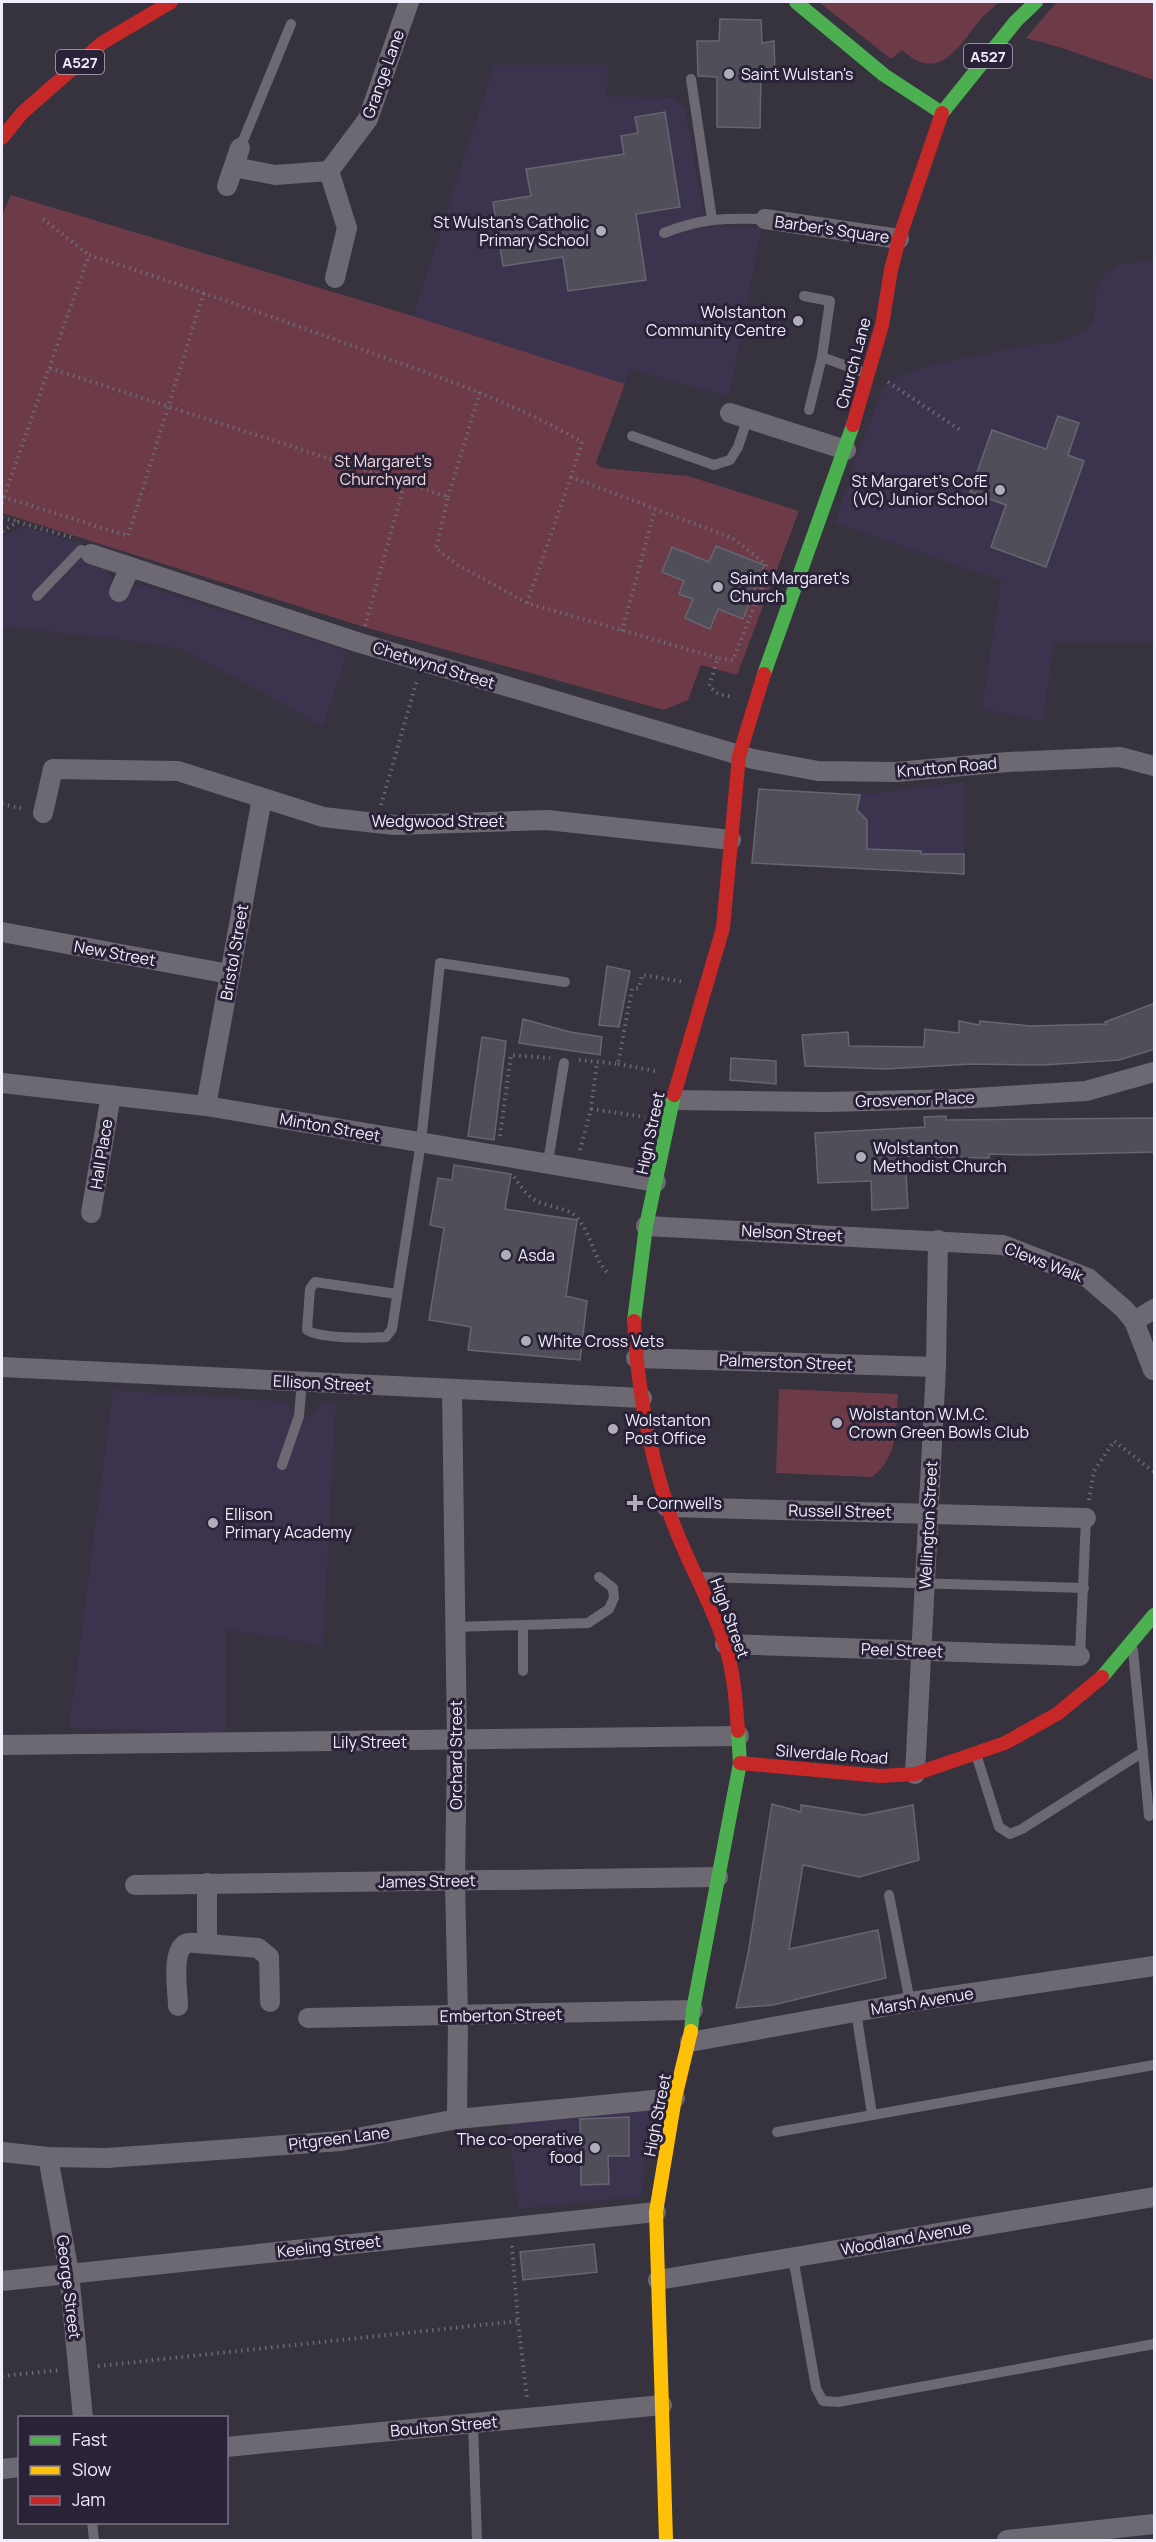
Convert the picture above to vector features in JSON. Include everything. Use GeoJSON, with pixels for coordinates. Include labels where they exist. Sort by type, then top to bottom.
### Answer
{"type":"FeatureCollection","features":[{"type":"Feature","properties":{"kind":"main road","name":"A527"},"geometry":{"type":"LineString","coordinates":[[2,138],[22,113],[102,43],[171,2]]}},
{"type":"Feature","properties":{"kind":"main road"},"geometry":{"type":"LineString","coordinates":[[796,2],[870,67],[923,103],[942,113]]}},
{"type":"Feature","properties":{"kind":"main road","name":"Church Lane"},"geometry":{"type":"LineString","coordinates":[[739,756],[754,702],[846,450],[882,325],[891,270],[899,239],[942,113],[1016,21],[1036,2]]}},
{"type":"Feature","properties":{"kind":"main road","name":"High Street"},"geometry":{"type":"LineString","coordinates":[[666,2541],[656,2212],[675,2098],[690,2042],[693,2010],[740,1763],[731,1668],[725,1644],[667,1507],[649,1437],[636,1358],[634,1310],[646,1226],[673,1100],[723,928],[739,756]]}},
{"type":"Feature","properties":{"kind":"main road","name":"Silverdale Road"},"geometry":{"type":"LineString","coordinates":[[740,1763],[880,1776],[915,1774],[1005,1743],[1057,1714],[1108,1672],[1155,1615]]}},
{"type":"Feature","properties":{"kind":"street","name":"Grange Lane"},"geometry":{"type":"LineString","coordinates":[[328,171],[368,119],[409,2]]}},
{"type":"Feature","properties":{"kind":"street"},"geometry":{"type":"LineString","coordinates":[[227,186],[240,148]]}},
{"type":"Feature","properties":{"kind":"street"},"geometry":{"type":"LineString","coordinates":[[234,167],[275,175],[328,171],[347,228],[335,278]]}},
{"type":"Feature","properties":{"kind":"street","name":"Barber's Square"},"geometry":{"type":"LineString","coordinates":[[765,219],[899,239]]}},
{"type":"Feature","properties":{"kind":"street"},"geometry":{"type":"LineString","coordinates":[[739,417],[846,450]]}},
{"type":"Feature","properties":{"kind":"street","name":"Chetwynd Street"},"geometry":{"type":"LineString","coordinates":[[91,554],[360,643],[739,756]]}},
{"type":"Feature","properties":{"kind":"street"},"geometry":{"type":"LineString","coordinates":[[119,592],[130,567]]}},
{"type":"Feature","properties":{"kind":"street","name":"Knutton Road"},"geometry":{"type":"LineString","coordinates":[[739,756],[829,771],[896,772],[1008,762],[1120,757],[1155,766]]}},
{"type":"Feature","properties":{"kind":"street","name":"Wedgwood Street"},"geometry":{"type":"LineString","coordinates":[[43,813],[53,769],[178,771],[323,817],[395,825],[547,820],[731,840]]}},
{"type":"Feature","properties":{"kind":"street","name":"Bristol Street"},"geometry":{"type":"LineString","coordinates":[[206,1106],[262,798]]}},
{"type":"Feature","properties":{"kind":"street","name":"New Street"},"geometry":{"type":"LineString","coordinates":[[2,932],[230,974]]}},
{"type":"Feature","properties":{"kind":"street","name":"Grosvenor Place"},"geometry":{"type":"LineString","coordinates":[[673,1100],[826,1102],[957,1099],[1086,1091],[1155,1072]]}},
{"type":"Feature","properties":{"kind":"street","name":"Minton Street"},"geometry":{"type":"LineString","coordinates":[[2,1083],[206,1106],[656,1182]]}},
{"type":"Feature","properties":{"kind":"street","name":"Hall Place"},"geometry":{"type":"LineString","coordinates":[[91,1213],[111,1095]]}},
{"type":"Feature","properties":{"kind":"street","name":"Nelson Street"},"geometry":{"type":"LineString","coordinates":[[646,1226],[938,1240]]}},
{"type":"Feature","properties":{"kind":"street","name":"Clews Walk"},"geometry":{"type":"LineString","coordinates":[[938,1240],[1004,1245],[1088,1278],[1124,1309],[1134,1321],[1153,1370]]}},
{"type":"Feature","properties":{"kind":"street","name":"Wellington Street"},"geometry":{"type":"LineString","coordinates":[[915,1774],[936,1367],[938,1240]]}},
{"type":"Feature","properties":{"kind":"street"},"geometry":{"type":"LineString","coordinates":[[1134,1321],[1155,1309]]}},
{"type":"Feature","properties":{"kind":"street","name":"Palmerston Street"},"geometry":{"type":"LineString","coordinates":[[636,1358],[936,1367]]}},
{"type":"Feature","properties":{"kind":"street","name":"Ellison Street"},"geometry":{"type":"LineString","coordinates":[[2,1367],[642,1398]]}},
{"type":"Feature","properties":{"kind":"street","name":"Orchard Street"},"geometry":{"type":"LineString","coordinates":[[452,1390],[457,1742],[454,1881],[458,2017],[457,2119]]}},
{"type":"Feature","properties":{"kind":"street","name":"Russell Street"},"geometry":{"type":"LineString","coordinates":[[667,1507],[1086,1518]]}},
{"type":"Feature","properties":{"kind":"street","name":"Peel Street"},"geometry":{"type":"LineString","coordinates":[[725,1644],[1080,1656]]}},
{"type":"Feature","properties":{"kind":"street","name":"Lily Street"},"geometry":{"type":"LineString","coordinates":[[2,1745],[457,1742],[739,1736]]}},
{"type":"Feature","properties":{"kind":"street","name":"James Street"},"geometry":{"type":"LineString","coordinates":[[135,1885],[718,1877]]}},
{"type":"Feature","properties":{"kind":"street"},"geometry":{"type":"LineString","coordinates":[[207,1883],[207,1944]]}},
{"type":"Feature","properties":{"kind":"street"},"geometry":{"type":"LineString","coordinates":[[178,2006],[177,1955],[180,1947],[188,1943],[258,1948],[269,1957],[270,2002]]}},
{"type":"Feature","properties":{"kind":"street","name":"Marsh Avenue"},"geometry":{"type":"LineString","coordinates":[[690,2042],[910,2002],[1155,1966]]}},
{"type":"Feature","properties":{"kind":"street","name":"Emberton Street"},"geometry":{"type":"LineString","coordinates":[[308,2018],[458,2017],[693,2010]]}},
{"type":"Feature","properties":{"kind":"street","name":"Pitgreen Lane"},"geometry":{"type":"LineString","coordinates":[[2,2152],[48,2157],[107,2158],[341,2141],[457,2119],[675,2098]]}},
{"type":"Feature","properties":{"kind":"street","name":"George Street"},"geometry":{"type":"LineString","coordinates":[[48,2157],[69,2273],[83,2416]]}},
{"type":"Feature","properties":{"kind":"street","name":"Woodland Avenue"},"geometry":{"type":"LineString","coordinates":[[658,2280],[1155,2197]]}},
{"type":"Feature","properties":{"kind":"street","name":"Keeling Street"},"geometry":{"type":"LineString","coordinates":[[2,2281],[656,2212]]}},
{"type":"Feature","properties":{"kind":"street","name":"Boulton Street"},"geometry":{"type":"LineString","coordinates":[[228,2447],[662,2405]]}},
{"type":"Feature","properties":{"kind":"street"},"geometry":{"type":"LineString","coordinates":[[2,2469],[18,2467]]}},
{"type":"Feature","properties":{"kind":"street"},"geometry":{"type":"LineString","coordinates":[[1007,2541],[1155,2524]]}},
{"type":"Feature","properties":{"kind":"lane"},"geometry":{"type":"LineString","coordinates":[[240,148],[291,24]]}},
{"type":"Feature","properties":{"kind":"lane"},"geometry":{"type":"LineString","coordinates":[[691,79],[712,219]]}},
{"type":"Feature","properties":{"kind":"lane"},"geometry":{"type":"LineString","coordinates":[[664,233],[689,223],[712,219],[765,219]]}},
{"type":"Feature","properties":{"kind":"lane"},"geometry":{"type":"LineString","coordinates":[[804,296],[830,301],[822,357],[809,410]]}},
{"type":"Feature","properties":{"kind":"lane"},"geometry":{"type":"LineString","coordinates":[[822,357],[869,371]]}},
{"type":"Feature","properties":{"kind":"lane"},"geometry":{"type":"LineString","coordinates":[[632,436],[714,465],[730,460],[738,447],[739,417]]}},
{"type":"Feature","properties":{"kind":"lane"},"geometry":{"type":"LineString","coordinates":[[37,596],[81,550],[91,554]]}},
{"type":"Feature","properties":{"kind":"lane"},"geometry":{"type":"LineString","coordinates":[[398,1294],[315,1281],[310,1289],[307,1330],[317,1334],[386,1337],[392,1329],[398,1294],[421,1143],[440,963],[565,982]]}},
{"type":"Feature","properties":{"kind":"lane"},"geometry":{"type":"LineString","coordinates":[[548,1162],[559,1060]]}},
{"type":"Feature","properties":{"kind":"lane"},"geometry":{"type":"LineString","coordinates":[[282,1465],[299,1416],[302,1382]]}},
{"type":"Feature","properties":{"kind":"lane"},"geometry":{"type":"LineString","coordinates":[[1080,1656],[1086,1518]]}},
{"type":"Feature","properties":{"kind":"lane"},"geometry":{"type":"LineString","coordinates":[[456,1627],[588,1623],[599,1618],[609,1609],[614,1598],[613,1588],[600,1577]]}},
{"type":"Feature","properties":{"kind":"lane"},"geometry":{"type":"LineString","coordinates":[[698,1577],[1083,1588]]}},
{"type":"Feature","properties":{"kind":"lane"},"geometry":{"type":"LineString","coordinates":[[523,1626],[523,1671]]}},
{"type":"Feature","properties":{"kind":"lane"},"geometry":{"type":"LineString","coordinates":[[1132,1642],[1149,1816]]}},
{"type":"Feature","properties":{"kind":"lane"},"geometry":{"type":"LineString","coordinates":[[975,1753],[999,1827],[1010,1834],[1022,1829],[1143,1752]]}},
{"type":"Feature","properties":{"kind":"lane"},"geometry":{"type":"LineString","coordinates":[[889,1895],[910,2002]]}},
{"type":"Feature","properties":{"kind":"lane"},"geometry":{"type":"LineString","coordinates":[[856,2012],[872,2114]]}},
{"type":"Feature","properties":{"kind":"lane"},"geometry":{"type":"LineString","coordinates":[[777,2132],[1155,2065]]}},
{"type":"Feature","properties":{"kind":"lane"},"geometry":{"type":"LineString","coordinates":[[793,2258],[816,2388],[823,2401],[838,2402],[1155,2344]]}},
{"type":"Feature","properties":{"kind":"lane"},"geometry":{"type":"LineString","coordinates":[[473,2424],[477,2541]]}},
{"type":"Feature","properties":{"kind":"lane"},"geometry":{"type":"LineString","coordinates":[[92,2524],[94,2541]]}},
{"type":"Feature","properties":{"kind":"path"},"geometry":{"type":"LineString","coordinates":[[43,219],[89,255],[204,292],[480,392],[543,419],[582,442],[527,603]]}},
{"type":"Feature","properties":{"kind":"path"},"geometry":{"type":"LineString","coordinates":[[2,503],[89,255]]}},
{"type":"Feature","properties":{"kind":"path"},"geometry":{"type":"LineString","coordinates":[[3,496],[128,536],[204,292]]}},
{"type":"Feature","properties":{"kind":"path"},"geometry":{"type":"LineString","coordinates":[[49,368],[448,497]]}},
{"type":"Feature","properties":{"kind":"path"},"geometry":{"type":"LineString","coordinates":[[869,371],[963,432]]}},
{"type":"Feature","properties":{"kind":"path"},"geometry":{"type":"LineString","coordinates":[[480,392],[448,497],[436,549],[458,565],[527,603],[718,658],[732,660],[765,579],[766,564],[732,538],[571,477]]}},
{"type":"Feature","properties":{"kind":"path"},"geometry":{"type":"LineString","coordinates":[[360,643],[405,482]]}},
{"type":"Feature","properties":{"kind":"path"},"geometry":{"type":"LineString","coordinates":[[622,631],[655,509]]}},
{"type":"Feature","properties":{"kind":"path"},"geometry":{"type":"LineString","coordinates":[[2,518],[87,543],[91,554]]}},
{"type":"Feature","properties":{"kind":"path"},"geometry":{"type":"LineString","coordinates":[[2,531],[18,522]]}},
{"type":"Feature","properties":{"kind":"path"},"geometry":{"type":"LineString","coordinates":[[718,658],[709,686],[718,694],[754,702]]}},
{"type":"Feature","properties":{"kind":"path"},"geometry":{"type":"LineString","coordinates":[[376,823],[422,662]]}},
{"type":"Feature","properties":{"kind":"path"},"geometry":{"type":"LineString","coordinates":[[618,1064],[632,989],[639,988],[642,975],[691,983]]}},
{"type":"Feature","properties":{"kind":"path"},"geometry":{"type":"LineString","coordinates":[[499,1140],[511,1055],[559,1060]]}},
{"type":"Feature","properties":{"kind":"path"},"geometry":{"type":"LineString","coordinates":[[576,1060],[656,1071]]}},
{"type":"Feature","properties":{"kind":"path"},"geometry":{"type":"LineString","coordinates":[[579,1153],[591,1109],[597,1062]]}},
{"type":"Feature","properties":{"kind":"path"},"geometry":{"type":"LineString","coordinates":[[591,1109],[645,1117]]}},
{"type":"Feature","properties":{"kind":"path"},"geometry":{"type":"LineString","coordinates":[[513,1176],[524,1192],[539,1202],[568,1210],[579,1219],[602,1266],[609,1274]]}},
{"type":"Feature","properties":{"kind":"path"},"geometry":{"type":"LineString","coordinates":[[1086,1518],[1094,1471],[1114,1441],[1155,1472]]}},
{"type":"Feature","properties":{"kind":"path"},"geometry":{"type":"LineString","coordinates":[[511,2227],[518,2321],[530,2418]]}},
{"type":"Feature","properties":{"kind":"path"},"geometry":{"type":"LineString","coordinates":[[2,2376],[518,2321]]}},
{"type":"Feature","properties":{"kind":"shaded area","name":"St Wulstan's Catholic Primary School"},"geometry":{"type":"Polygon","coordinates":[[[494,65],[608,65],[607,96],[673,98],[685,108],[706,227],[762,227],[729,397],[630,369],[625,384],[413,316],[494,65]]]}},
{"type":"Feature","properties":{"kind":"shaded area","name":"St Margaret's CofE (VC) Junior School"},"geometry":{"type":"Polygon","coordinates":[[[1154,261],[1154,642],[1054,642],[1043,722],[982,710],[1001,580],[835,523],[856,457],[883,388],[897,378],[925,366],[1029,345],[1059,342],[1085,331],[1094,319],[1097,286],[1104,274],[1118,265],[1154,261]]]}},
{"type":"Feature","properties":{"kind":"shaded area"},"geometry":{"type":"Polygon","coordinates":[[[22,526],[83,544],[80,556],[107,570],[113,582],[126,594],[139,584],[348,651],[323,726],[182,649],[2,626],[2,538],[22,526]]]}},
{"type":"Feature","properties":{"kind":"shaded area"},"geometry":{"type":"Polygon","coordinates":[[[965,782],[964,874],[752,863],[759,789],[860,795],[965,782]]]}},
{"type":"Feature","properties":{"kind":"shaded area","name":"Ellison Primary Academy"},"geometry":{"type":"Polygon","coordinates":[[[113,1390],[287,1402],[291,1414],[310,1417],[321,1402],[336,1402],[323,1645],[226,1629],[226,1733],[69,1728],[113,1390]]]}},
{"type":"Feature","properties":{"kind":"shaded area"},"geometry":{"type":"Polygon","coordinates":[[[650,2109],[642,2196],[518,2209],[508,2121],[650,2109]]]}},
{"type":"Feature","properties":{"kind":"green space"},"geometry":{"type":"Polygon","coordinates":[[[819,2],[999,2],[948,57],[928,64],[916,60],[902,50],[891,59],[819,2]]]}},
{"type":"Feature","properties":{"kind":"green space"},"geometry":{"type":"Polygon","coordinates":[[[1057,2],[1154,2],[1154,80],[1026,38],[1057,2]]]}},
{"type":"Feature","properties":{"kind":"green space","name":"St Margaret’s Churchyard"},"geometry":{"type":"Polygon","coordinates":[[[11,195],[413,316],[625,384],[596,462],[601,468],[688,476],[799,511],[737,675],[701,665],[688,700],[664,710],[364,627],[2,513],[2,216],[11,195]]]}},
{"type":"Feature","properties":{"kind":"green space","name":"Wolstanton W.M.C. Crown Green Bowls Club"},"geometry":{"type":"Polygon","coordinates":[[[779,1389],[898,1394],[892,1450],[881,1468],[872,1477],[776,1473],[779,1389]]]}},
{"type":"Feature","properties":{"kind":"building","name":"Saint Wulstan's"},"geometry":{"type":"Polygon","coordinates":[[[720,19],[761,20],[762,43],[774,41],[775,71],[761,72],[760,128],[717,127],[717,77],[698,76],[697,41],[719,41],[720,19]]]}},
{"type":"Feature","properties":{"kind":"building"},"geometry":{"type":"Polygon","coordinates":[[[665,112],[680,207],[636,214],[646,280],[568,291],[563,257],[503,266],[493,202],[531,196],[526,169],[624,154],[621,136],[638,133],[635,117],[665,112]]]}},
{"type":"Feature","properties":{"kind":"building"},"geometry":{"type":"Polygon","coordinates":[[[1058,416],[1079,423],[1068,455],[1084,461],[1046,567],[991,547],[1006,505],[970,492],[992,430],[1046,449],[1058,416]]]}},
{"type":"Feature","properties":{"kind":"building","name":"Saint Margaret's Church"},"geometry":{"type":"Polygon","coordinates":[[[716,546],[764,565],[743,619],[718,609],[710,629],[685,618],[693,599],[679,594],[684,581],[662,572],[672,547],[709,562],[716,546]]]}},
{"type":"Feature","properties":{"kind":"building"},"geometry":{"type":"Polygon","coordinates":[[[759,789],[860,795],[857,810],[867,820],[867,849],[921,851],[921,854],[964,854],[964,874],[752,863],[759,789]]]}},
{"type":"Feature","properties":{"kind":"building"},"geometry":{"type":"Polygon","coordinates":[[[607,966],[630,971],[619,1027],[599,1025],[607,966]]]}},
{"type":"Feature","properties":{"kind":"building"},"geometry":{"type":"Polygon","coordinates":[[[1155,1003],[1155,1049],[1119,1060],[1043,1065],[971,1064],[886,1069],[805,1066],[802,1035],[848,1032],[849,1046],[924,1047],[925,1029],[959,1033],[959,1021],[979,1025],[980,1021],[1030,1026],[1106,1024],[1105,1022],[1155,1003]]]}},
{"type":"Feature","properties":{"kind":"building"},"geometry":{"type":"Polygon","coordinates":[[[523,1019],[570,1032],[602,1037],[600,1055],[519,1043],[523,1019]]]}},
{"type":"Feature","properties":{"kind":"building"},"geometry":{"type":"Polygon","coordinates":[[[482,1037],[506,1041],[494,1140],[468,1136],[482,1037]]]}},
{"type":"Feature","properties":{"kind":"building"},"geometry":{"type":"Polygon","coordinates":[[[731,1058],[776,1061],[776,1084],[730,1080],[731,1058]]]}},
{"type":"Feature","properties":{"kind":"building"},"geometry":{"type":"Polygon","coordinates":[[[946,1116],[946,1120],[1155,1118],[1155,1152],[989,1154],[989,1158],[905,1156],[908,1208],[872,1210],[871,1181],[818,1183],[815,1133],[925,1127],[924,1117],[946,1116]]]}},
{"type":"Feature","properties":{"kind":"building","name":"Asda"},"geometry":{"type":"Polygon","coordinates":[[[454,1165],[511,1174],[505,1209],[577,1220],[566,1296],[587,1301],[580,1360],[468,1350],[471,1327],[429,1320],[444,1228],[430,1225],[438,1178],[452,1180],[454,1165]]]}},
{"type":"Feature","properties":{"kind":"building"},"geometry":{"type":"Polygon","coordinates":[[[772,1804],[801,1812],[801,1805],[864,1815],[913,1805],[919,1860],[859,1877],[803,1865],[789,1949],[878,1930],[886,1978],[773,2005],[736,2008],[748,1954],[772,1804]]]}},
{"type":"Feature","properties":{"kind":"building"},"geometry":{"type":"Polygon","coordinates":[[[629,2117],[629,2156],[608,2156],[609,2184],[581,2185],[580,2119],[629,2117]]]}},
{"type":"Feature","properties":{"kind":"building"},"geometry":{"type":"Polygon","coordinates":[[[594,2244],[597,2272],[523,2280],[520,2252],[594,2244]]]}},
{"type":"Feature","properties":{"kind":"traffic: fast"},"geometry":{"type":"LineString","coordinates":[[796,2],[884,75],[942,113],[1016,21],[1036,2]]}},
{"type":"Feature","properties":{"kind":"traffic: fast"},"geometry":{"type":"LineString","coordinates":[[764,674],[853,425]]}},
{"type":"Feature","properties":{"kind":"traffic: fast"},"geometry":{"type":"LineString","coordinates":[[634,1321],[646,1226],[674,1095]]}},
{"type":"Feature","properties":{"kind":"traffic: fast"},"geometry":{"type":"LineString","coordinates":[[1102,1677],[1154,1615]]}},
{"type":"Feature","properties":{"kind":"traffic: fast"},"geometry":{"type":"LineString","coordinates":[[691,2031],[693,2010],[740,1763],[738,1731]]}},
{"type":"Feature","properties":{"kind":"traffic: slow"},"geometry":{"type":"LineString","coordinates":[[666,2540],[656,2212],[675,2098],[691,2031]]}},
{"type":"Feature","properties":{"kind":"traffic: jam"},"geometry":{"type":"LineString","coordinates":[[2,138],[22,113],[102,43],[171,2]]}},
{"type":"Feature","properties":{"kind":"traffic: jam"},"geometry":{"type":"LineString","coordinates":[[853,425],[882,325],[891,270],[899,239],[942,113]]}},
{"type":"Feature","properties":{"kind":"traffic: jam"},"geometry":{"type":"LineString","coordinates":[[674,1095],[723,928],[739,756],[764,674]]}},
{"type":"Feature","properties":{"kind":"traffic: jam"},"geometry":{"type":"LineString","coordinates":[[634,1321],[641,1391],[654,1460],[673,1523],[725,1645],[733,1676],[738,1731]]}},
{"type":"Feature","properties":{"kind":"traffic: jam"},"geometry":{"type":"LineString","coordinates":[[740,1763],[880,1776],[915,1774],[1005,1743],[1057,1714],[1102,1677]]}},
{"type":"Feature","properties":{"kind":"place","name":"Saint Wulstan's"},"geometry":{"type":"Point","coordinates":[729,74]}},
{"type":"Feature","properties":{"kind":"place","name":"St Wulstan's Catholic Primary School"},"geometry":{"type":"Point","coordinates":[601,231]}},
{"type":"Feature","properties":{"kind":"place","name":"Wolstanton Community Centre"},"geometry":{"type":"Point","coordinates":[798,321]}},
{"type":"Feature","properties":{"kind":"place","name":"St Margaret's CofE (VC) Junior School"},"geometry":{"type":"Point","coordinates":[1000,490]}},
{"type":"Feature","properties":{"kind":"place","name":"Saint Margaret's Church"},"geometry":{"type":"Point","coordinates":[718,587]}},
{"type":"Feature","properties":{"kind":"place","name":"Wolstanton Methodist Church"},"geometry":{"type":"Point","coordinates":[861,1157]}},
{"type":"Feature","properties":{"kind":"place","name":"Asda"},"geometry":{"type":"Point","coordinates":[506,1255]}},
{"type":"Feature","properties":{"kind":"place","name":"White Cross Vets"},"geometry":{"type":"Point","coordinates":[526,1341]}},
{"type":"Feature","properties":{"kind":"place","name":"Wolstanton W.M.C. Crown Green Bowls Club"},"geometry":{"type":"Point","coordinates":[837,1423]}},
{"type":"Feature","properties":{"kind":"place","name":"Wolstanton Post Office"},"geometry":{"type":"Point","coordinates":[613,1429]}},
{"type":"Feature","properties":{"kind":"place","name":"Cornwell's"},"geometry":{"type":"Point","coordinates":[635,1503]}},
{"type":"Feature","properties":{"kind":"place","name":"Ellison Primary Academy"},"geometry":{"type":"Point","coordinates":[213,1523]}},
{"type":"Feature","properties":{"kind":"place","name":"The co-operative food"},"geometry":{"type":"Point","coordinates":[595,2148]}}]}
